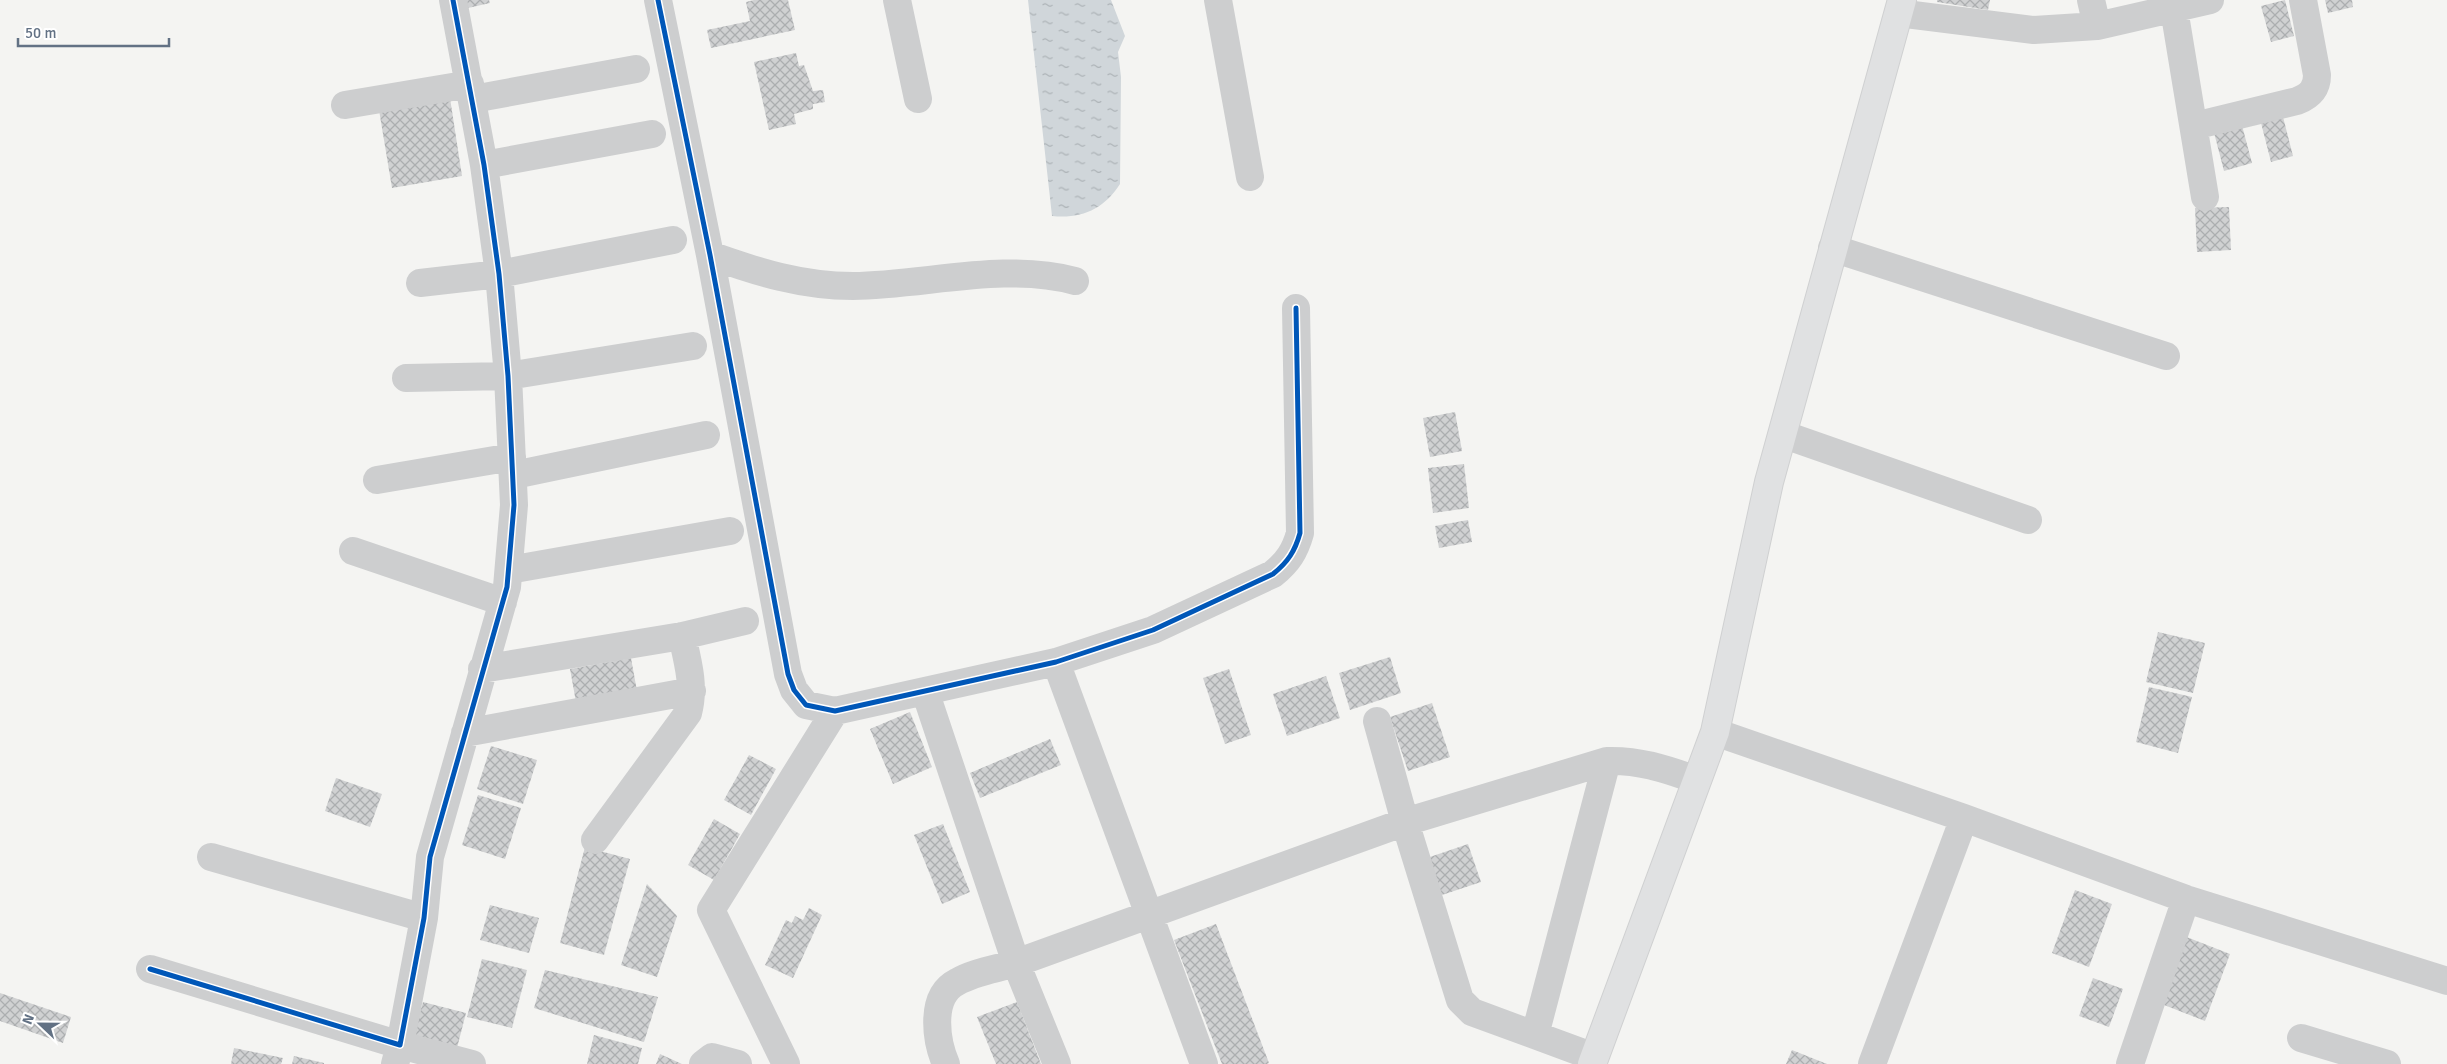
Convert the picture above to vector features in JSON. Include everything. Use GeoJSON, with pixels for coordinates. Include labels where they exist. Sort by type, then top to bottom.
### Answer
{"type":"FeatureCollection","features":[{"type":"Feature","properties":{"kind":"main road"},"geometry":{"type":"LineString","coordinates":[[1582,1055],[1697,780],[1715,732],[1769,482],[1900,7]]}},
{"type":"Feature","properties":{"kind":"street"},"geometry":{"type":"LineString","coordinates":[[397,1055],[424,918],[430,857],[502,602],[509,570],[514,505],[508,376],[499,274],[484,165],[454,0]]}},
{"type":"Feature","properties":{"kind":"street"},"geometry":{"type":"LineString","coordinates":[[658,0],[710,255],[788,674],[794,690],[806,705],[835,711],[1056,662],[1152,630],[1273,574],[1285,564],[1295,550],[1300,533],[1296,308]]}},
{"type":"Feature","properties":{"kind":"street"},"geometry":{"type":"LineString","coordinates":[[897,0],[918,99]]}},
{"type":"Feature","properties":{"kind":"street"},"geometry":{"type":"LineString","coordinates":[[1218,0],[1250,176]]}},
{"type":"Feature","properties":{"kind":"street"},"geometry":{"type":"LineString","coordinates":[[1900,7],[2034,30],[2094,13],[2174,9],[2210,0]]}},
{"type":"Feature","properties":{"kind":"street"},"geometry":{"type":"LineString","coordinates":[[2194,126],[2297,101],[2310,94],[2317,82],[2317,75],[2303,0]]}},
{"type":"Feature","properties":{"kind":"street"},"geometry":{"type":"LineString","coordinates":[[2174,9],[2205,197]]}},
{"type":"Feature","properties":{"kind":"street"},"geometry":{"type":"LineString","coordinates":[[345,105],[471,92],[636,69]]}},
{"type":"Feature","properties":{"kind":"street"},"geometry":{"type":"LineString","coordinates":[[484,165],[652,134]]}},
{"type":"Feature","properties":{"kind":"street"},"geometry":{"type":"LineString","coordinates":[[420,283],[499,274],[673,240]]}},
{"type":"Feature","properties":{"kind":"street"},"geometry":{"type":"LineString","coordinates":[[1832,248],[2166,356]]}},
{"type":"Feature","properties":{"kind":"street"},"geometry":{"type":"LineString","coordinates":[[710,255],[760,274],[853,286],[1036,273],[1075,281]]}},
{"type":"Feature","properties":{"kind":"street"},"geometry":{"type":"LineString","coordinates":[[406,378],[508,376],[693,346]]}},
{"type":"Feature","properties":{"kind":"street"},"geometry":{"type":"LineString","coordinates":[[1782,434],[2028,520]]}},
{"type":"Feature","properties":{"kind":"street"},"geometry":{"type":"LineString","coordinates":[[377,480],[513,466],[706,435]]}},
{"type":"Feature","properties":{"kind":"street"},"geometry":{"type":"LineString","coordinates":[[509,570],[730,531]]}},
{"type":"Feature","properties":{"kind":"street"},"geometry":{"type":"LineString","coordinates":[[353,551],[502,602]]}},
{"type":"Feature","properties":{"kind":"street"},"geometry":{"type":"LineString","coordinates":[[482,669],[682,636],[745,622]]}},
{"type":"Feature","properties":{"kind":"street"},"geometry":{"type":"LineString","coordinates":[[594,840],[688,713],[692,691],[682,636]]}},
{"type":"Feature","properties":{"kind":"street"},"geometry":{"type":"LineString","coordinates":[[1056,662],[1204,1064]]}},
{"type":"Feature","properties":{"kind":"street"},"geometry":{"type":"LineString","coordinates":[[465,733],[692,691]]}},
{"type":"Feature","properties":{"kind":"street"},"geometry":{"type":"LineString","coordinates":[[925,691],[1016,962],[1056,1064]]}},
{"type":"Feature","properties":{"kind":"street"},"geometry":{"type":"LineString","coordinates":[[786,1064],[711,910],[835,711]]}},
{"type":"Feature","properties":{"kind":"street"},"geometry":{"type":"LineString","coordinates":[[1377,721],[1405,822],[1460,1000],[1472,1012],[1535,1035],[1582,1055]]}},
{"type":"Feature","properties":{"kind":"street"},"geometry":{"type":"LineString","coordinates":[[1715,732],[1964,818],[2186,899],[2447,981]]}},
{"type":"Feature","properties":{"kind":"street"},"geometry":{"type":"LineString","coordinates":[[940,1062],[937,1020],[940,1001],[947,989],[956,982],[1405,822],[1606,761],[1630,760],[1697,780]]}},
{"type":"Feature","properties":{"kind":"street"},"geometry":{"type":"LineString","coordinates":[[1535,1035],[1606,761]]}},
{"type":"Feature","properties":{"kind":"street"},"geometry":{"type":"LineString","coordinates":[[1872,1064],[1964,818]]}},
{"type":"Feature","properties":{"kind":"street"},"geometry":{"type":"LineString","coordinates":[[211,857],[424,918]]}},
{"type":"Feature","properties":{"kind":"street"},"geometry":{"type":"LineString","coordinates":[[2130,1064],[2186,899]]}},
{"type":"Feature","properties":{"kind":"street"},"geometry":{"type":"LineString","coordinates":[[150,969],[397,1055],[472,1064]]}},
{"type":"Feature","properties":{"kind":"street"},"geometry":{"type":"LineString","coordinates":[[2301,1038],[2387,1064]]}},
{"type":"Feature","properties":{"kind":"street"},"geometry":{"type":"LineString","coordinates":[[703,1064],[712,1057],[738,1064]]}},
{"type":"Feature","properties":{"kind":"water"},"geometry":{"type":"Polygon","coordinates":[[[1028,0],[1111,0],[1125,36],[1118,52],[1121,77],[1120,184],[1107,200],[1082,214],[1063,217],[1052,216],[1028,0]]]}},
{"type":"Feature","properties":{"kind":"building"},"geometry":{"type":"Polygon","coordinates":[[[466,0],[489,0],[490,3],[468,8],[466,0]]]}},
{"type":"Feature","properties":{"kind":"building"},"geometry":{"type":"Polygon","coordinates":[[[754,0],[788,0],[795,30],[711,48],[707,30],[750,21],[746,2],[754,0]]]}},
{"type":"Feature","properties":{"kind":"building"},"geometry":{"type":"Polygon","coordinates":[[[1937,0],[1990,0],[1988,10],[1937,2],[1937,0]]]}},
{"type":"Feature","properties":{"kind":"building"},"geometry":{"type":"Polygon","coordinates":[[[2285,0],[2294,36],[2271,42],[2261,6],[2285,0]]]}},
{"type":"Feature","properties":{"kind":"building"},"geometry":{"type":"Polygon","coordinates":[[[2325,0],[2352,0],[2353,7],[2328,13],[2325,0]]]}},
{"type":"Feature","properties":{"kind":"building"},"geometry":{"type":"Polygon","coordinates":[[[796,53],[799,66],[804,65],[813,91],[823,90],[825,102],[813,104],[813,109],[794,114],[796,124],[769,130],[754,62],[796,53]]]}},
{"type":"Feature","properties":{"kind":"building"},"geometry":{"type":"Polygon","coordinates":[[[450,98],[462,176],[392,188],[379,110],[450,98]]]}},
{"type":"Feature","properties":{"kind":"building"},"geometry":{"type":"Polygon","coordinates":[[[2281,109],[2293,156],[2271,162],[2259,115],[2281,109]]]}},
{"type":"Feature","properties":{"kind":"building"},"geometry":{"type":"Polygon","coordinates":[[[2240,118],[2252,163],[2224,171],[2212,125],[2240,118]]]}},
{"type":"Feature","properties":{"kind":"building"},"geometry":{"type":"Polygon","coordinates":[[[2229,207],[2231,250],[2197,252],[2195,208],[2229,207]]]}},
{"type":"Feature","properties":{"kind":"building"},"geometry":{"type":"Polygon","coordinates":[[[1455,412],[1462,451],[1430,457],[1423,418],[1455,412]]]}},
{"type":"Feature","properties":{"kind":"building"},"geometry":{"type":"Polygon","coordinates":[[[1464,464],[1469,508],[1433,513],[1428,468],[1464,464]]]}},
{"type":"Feature","properties":{"kind":"building"},"geometry":{"type":"Polygon","coordinates":[[[1468,520],[1472,542],[1439,548],[1435,526],[1468,520]]]}},
{"type":"Feature","properties":{"kind":"building"},"geometry":{"type":"Polygon","coordinates":[[[2158,632],[2205,643],[2193,693],[2146,682],[2158,632]]]}},
{"type":"Feature","properties":{"kind":"building"},"geometry":{"type":"Polygon","coordinates":[[[1390,657],[1401,693],[1350,710],[1339,673],[1390,657]]]}},
{"type":"Feature","properties":{"kind":"building"},"geometry":{"type":"Polygon","coordinates":[[[631,658],[637,691],[576,702],[570,669],[631,658]]]}},
{"type":"Feature","properties":{"kind":"building"},"geometry":{"type":"Polygon","coordinates":[[[1229,669],[1251,735],[1225,744],[1203,678],[1229,669]]]}},
{"type":"Feature","properties":{"kind":"building"},"geometry":{"type":"Polygon","coordinates":[[[1326,676],[1340,718],[1287,736],[1273,694],[1326,676]]]}},
{"type":"Feature","properties":{"kind":"building"},"geometry":{"type":"Polygon","coordinates":[[[2149,687],[2192,697],[2178,753],[2136,742],[2149,687]]]}},
{"type":"Feature","properties":{"kind":"building"},"geometry":{"type":"Polygon","coordinates":[[[1432,703],[1450,757],[1408,771],[1390,717],[1432,703]]]}},
{"type":"Feature","properties":{"kind":"building"},"geometry":{"type":"Polygon","coordinates":[[[910,712],[932,767],[893,784],[870,729],[910,712]]]}},
{"type":"Feature","properties":{"kind":"building"},"geometry":{"type":"Polygon","coordinates":[[[1050,739],[1061,765],[980,798],[970,773],[1050,739]]]}},
{"type":"Feature","properties":{"kind":"building"},"geometry":{"type":"Polygon","coordinates":[[[491,746],[537,760],[523,804],[477,789],[491,746]]]}},
{"type":"Feature","properties":{"kind":"building"},"geometry":{"type":"Polygon","coordinates":[[[749,755],[776,769],[751,815],[724,800],[749,755]]]}},
{"type":"Feature","properties":{"kind":"building"},"geometry":{"type":"Polygon","coordinates":[[[336,778],[382,794],[370,827],[325,811],[336,778]]]}},
{"type":"Feature","properties":{"kind":"building"},"geometry":{"type":"Polygon","coordinates":[[[478,795],[521,808],[505,859],[462,845],[478,795]]]}},
{"type":"Feature","properties":{"kind":"building"},"geometry":{"type":"Polygon","coordinates":[[[714,819],[740,834],[714,880],[688,865],[714,819]]]}},
{"type":"Feature","properties":{"kind":"building"},"geometry":{"type":"Polygon","coordinates":[[[943,824],[970,892],[942,904],[914,835],[943,824]]]}},
{"type":"Feature","properties":{"kind":"building"},"geometry":{"type":"Polygon","coordinates":[[[1468,844],[1481,882],[1433,898],[1421,860],[1468,844]]]}},
{"type":"Feature","properties":{"kind":"building"},"geometry":{"type":"Polygon","coordinates":[[[585,847],[630,859],[604,955],[560,943],[585,847]]]}},
{"type":"Feature","properties":{"kind":"building"},"geometry":{"type":"Polygon","coordinates":[[[647,884],[677,916],[657,977],[621,965],[647,884]]]}},
{"type":"Feature","properties":{"kind":"building"},"geometry":{"type":"Polygon","coordinates":[[[2075,890],[2112,904],[2089,967],[2052,953],[2075,890]]]}},
{"type":"Feature","properties":{"kind":"building"},"geometry":{"type":"Polygon","coordinates":[[[490,905],[539,918],[529,953],[480,940],[490,905]]]}},
{"type":"Feature","properties":{"kind":"building"},"geometry":{"type":"Polygon","coordinates":[[[809,908],[822,915],[793,978],[765,965],[786,920],[792,923],[795,916],[803,920],[809,908]]]}},
{"type":"Feature","properties":{"kind":"building"},"geometry":{"type":"Polygon","coordinates":[[[1216,924],[1269,1063],[1267,1064],[1222,1064],[1174,940],[1216,924]]]}},
{"type":"Feature","properties":{"kind":"building"},"geometry":{"type":"Polygon","coordinates":[[[2184,936],[2230,954],[2205,1021],[2159,1003],[2184,936]]]}},
{"type":"Feature","properties":{"kind":"building"},"geometry":{"type":"Polygon","coordinates":[[[482,959],[527,970],[512,1028],[467,1017],[482,959]]]}},
{"type":"Feature","properties":{"kind":"building"},"geometry":{"type":"Polygon","coordinates":[[[545,970],[658,997],[644,1042],[534,1008],[545,970]]]}},
{"type":"Feature","properties":{"kind":"building"},"geometry":{"type":"Polygon","coordinates":[[[2093,978],[2123,989],[2109,1027],[2079,1016],[2093,978]]]}},
{"type":"Feature","properties":{"kind":"building"},"geometry":{"type":"Polygon","coordinates":[[[0,993],[71,1017],[63,1043],[0,1021],[0,993]]]}},
{"type":"Feature","properties":{"kind":"building"},"geometry":{"type":"Polygon","coordinates":[[[423,1002],[466,1013],[457,1048],[413,1036],[423,1002]]]}},
{"type":"Feature","properties":{"kind":"building"},"geometry":{"type":"Polygon","coordinates":[[[1017,1002],[1041,1064],[996,1064],[977,1017],[1017,1002]]]}},
{"type":"Feature","properties":{"kind":"building"},"geometry":{"type":"Polygon","coordinates":[[[594,1035],[642,1048],[638,1064],[587,1064],[594,1035]]]}},
{"type":"Feature","properties":{"kind":"building"},"geometry":{"type":"Polygon","coordinates":[[[234,1048],[283,1058],[281,1064],[231,1064],[234,1048]]]}},
{"type":"Feature","properties":{"kind":"building"},"geometry":{"type":"Polygon","coordinates":[[[1792,1050],[1827,1064],[1786,1064],[1792,1050]]]}},
{"type":"Feature","properties":{"kind":"building"},"geometry":{"type":"Polygon","coordinates":[[[660,1054],[682,1064],[656,1064],[660,1054]]]}},
{"type":"Feature","properties":{"kind":"building"},"geometry":{"type":"Polygon","coordinates":[[[294,1056],[324,1063],[324,1064],[292,1064],[294,1056]]]}},
{"type":"Feature","properties":{"kind":"cycle path"},"geometry":{"type":"LineString","coordinates":[[150,969],[400,1045],[424,918],[430,857],[507,587],[514,505],[508,376],[499,274],[484,165],[453,0]]}},
{"type":"Feature","properties":{"kind":"cycle path"},"geometry":{"type":"LineString","coordinates":[[658,0],[710,255],[788,674],[794,690],[806,705],[835,711],[1056,662],[1153,630],[1273,574],[1290,556],[1300,533],[1296,308]]}}]}
